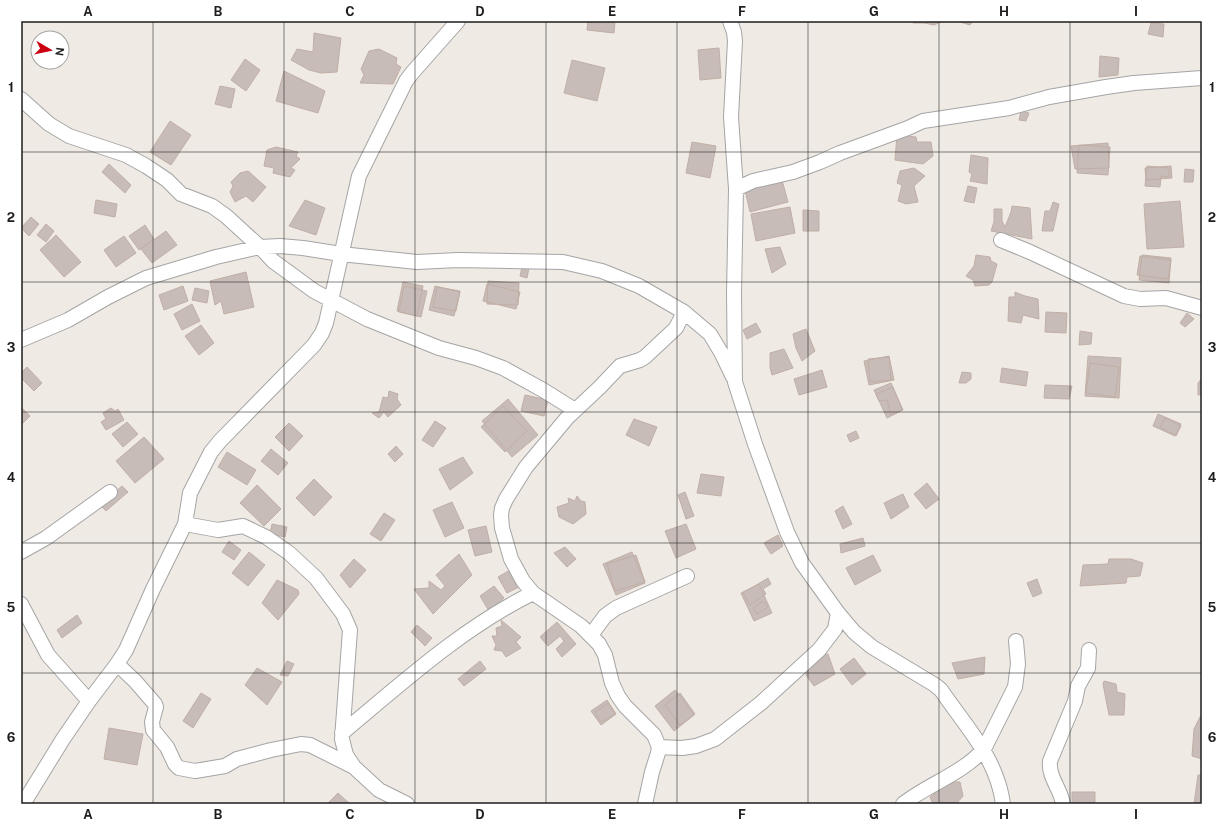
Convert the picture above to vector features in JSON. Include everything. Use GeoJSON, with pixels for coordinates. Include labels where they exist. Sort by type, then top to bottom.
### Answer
{"type":"FeatureCollection","features":[{"type":"Feature","properties":{"kind":"street"},"geometry":{"type":"LineString","coordinates":[[23,804],[63,739],[117,664],[136,630],[185,524],[190,493],[211,452],[314,345],[322,334],[326,323],[330,300],[360,176],[406,81],[458,21]]}},
{"type":"Feature","properties":{"kind":"street"},"geometry":{"type":"LineString","coordinates":[[730,21],[734,32],[735,41],[732,117],[736,189],[734,294],[735,382]]}},
{"type":"Feature","properties":{"kind":"street"},"geometry":{"type":"LineString","coordinates":[[736,189],[753,181],[793,172],[923,121],[1009,108],[1049,97],[1113,86],[1202,78]]}},
{"type":"Feature","properties":{"kind":"street"},"geometry":{"type":"LineString","coordinates":[[21,99],[49,124],[69,136],[126,156],[146,166],[166,180],[181,194],[212,206],[226,216],[273,261],[314,291],[330,300],[367,319],[439,348],[476,358],[503,368],[575,410]]}},
{"type":"Feature","properties":{"kind":"street"},"geometry":{"type":"LineString","coordinates":[[1001,240],[1124,296],[1140,299],[1166,298],[1202,308]]}},
{"type":"Feature","properties":{"kind":"street"},"geometry":{"type":"LineString","coordinates":[[21,340],[68,320],[108,297],[146,278],[216,256],[260,247],[280,246],[303,248],[341,254],[417,262],[563,262],[602,271],[639,286],[684,312],[710,334],[722,354],[735,382],[755,444],[787,532],[802,563],[838,613],[854,632],[872,647],[935,685],[963,719],[984,749],[999,782],[1003,804]]}},
{"type":"Feature","properties":{"kind":"street"},"geometry":{"type":"LineString","coordinates":[[645,804],[659,747],[654,736],[625,706],[618,696],[612,683],[605,655],[599,644],[591,635],[568,616],[534,593],[523,581],[511,559],[502,528],[501,515],[502,508],[526,467],[575,410],[620,366],[645,357],[676,328],[684,312]]}},
{"type":"Feature","properties":{"kind":"street"},"geometry":{"type":"LineString","coordinates":[[21,552],[46,538],[110,492]]}},
{"type":"Feature","properties":{"kind":"street"},"geometry":{"type":"LineString","coordinates":[[185,524],[218,530],[237,526],[246,527],[266,537],[289,552],[316,578],[343,614],[350,630],[342,733],[343,746],[346,755],[354,767],[379,790],[407,804]]}},
{"type":"Feature","properties":{"kind":"street"},"geometry":{"type":"LineString","coordinates":[[591,635],[605,616],[616,608],[687,576]]}},
{"type":"Feature","properties":{"kind":"street"},"geometry":{"type":"LineString","coordinates":[[342,733],[436,655],[509,606],[534,593]]}},
{"type":"Feature","properties":{"kind":"street"},"geometry":{"type":"LineString","coordinates":[[21,604],[48,655],[89,702]]}},
{"type":"Feature","properties":{"kind":"street"},"geometry":{"type":"LineString","coordinates":[[659,747],[682,748],[696,746],[715,739],[761,703],[819,650],[835,629],[838,613]]}},
{"type":"Feature","properties":{"kind":"street"},"geometry":{"type":"LineString","coordinates":[[903,804],[928,787],[965,766],[976,758],[984,749],[1015,687],[1018,664],[1016,641]]}},
{"type":"Feature","properties":{"kind":"street"},"geometry":{"type":"LineString","coordinates":[[1063,804],[1061,793],[1051,772],[1050,761],[1075,701],[1078,686],[1088,668],[1089,650]]}},
{"type":"Feature","properties":{"kind":"street"},"geometry":{"type":"LineString","coordinates":[[117,664],[135,681],[155,704],[156,708],[152,722],[153,730],[167,747],[175,764],[179,768],[195,771],[225,766],[237,759],[301,744],[310,745],[354,767]]}},
{"type":"Feature","properties":{"kind":"building"},"geometry":{"type":"Polygon","coordinates":[[[588,21],[615,21],[614,33],[587,30],[588,21]]]}},
{"type":"Feature","properties":{"kind":"building"},"geometry":{"type":"Polygon","coordinates":[[[912,21],[943,21],[934,25],[913,23],[912,21]]]}},
{"type":"Feature","properties":{"kind":"building"},"geometry":{"type":"Polygon","coordinates":[[[957,21],[973,21],[970,25],[957,21]]]}},
{"type":"Feature","properties":{"kind":"building"},"geometry":{"type":"Polygon","coordinates":[[[1151,23],[1164,24],[1163,37],[1148,34],[1151,23]]]}},
{"type":"Feature","properties":{"kind":"building"},"geometry":{"type":"Polygon","coordinates":[[[314,33],[341,38],[337,72],[321,73],[309,70],[291,60],[297,49],[313,52],[314,33]]]}},
{"type":"Feature","properties":{"kind":"building"},"geometry":{"type":"Polygon","coordinates":[[[719,48],[721,78],[700,80],[698,50],[719,48]]]}},
{"type":"Feature","properties":{"kind":"building"},"geometry":{"type":"Polygon","coordinates":[[[379,49],[397,58],[396,64],[401,67],[393,84],[360,83],[364,75],[361,69],[369,51],[379,49]]]}},
{"type":"Feature","properties":{"kind":"building"},"geometry":{"type":"Polygon","coordinates":[[[1100,56],[1119,58],[1118,75],[1099,77],[1100,56]]]}},
{"type":"Feature","properties":{"kind":"building"},"geometry":{"type":"Polygon","coordinates":[[[245,59],[260,70],[246,91],[231,80],[245,59]]]}},
{"type":"Feature","properties":{"kind":"building"},"geometry":{"type":"Polygon","coordinates":[[[572,60],[605,68],[597,101],[564,93],[572,60]]]}},
{"type":"Feature","properties":{"kind":"building"},"geometry":{"type":"Polygon","coordinates":[[[284,71],[325,91],[318,113],[276,101],[284,71]]]}},
{"type":"Feature","properties":{"kind":"building"},"geometry":{"type":"Polygon","coordinates":[[[220,86],[235,89],[231,108],[215,104],[220,86]]]}},
{"type":"Feature","properties":{"kind":"building"},"geometry":{"type":"Polygon","coordinates":[[[1021,111],[1029,113],[1026,121],[1019,120],[1021,111]]]}},
{"type":"Feature","properties":{"kind":"building"},"geometry":{"type":"Polygon","coordinates":[[[170,121],[191,135],[171,165],[150,152],[170,121]]]}},
{"type":"Feature","properties":{"kind":"building"},"geometry":{"type":"Polygon","coordinates":[[[897,135],[916,137],[917,142],[931,142],[933,156],[923,164],[895,160],[897,135]]]}},
{"type":"Feature","properties":{"kind":"building"},"geometry":{"type":"Polygon","coordinates":[[[692,142],[716,146],[710,178],[686,173],[692,142]]]}},
{"type":"Feature","properties":{"kind":"building"},"geometry":{"type":"Polygon","coordinates":[[[1108,143],[1109,168],[1075,169],[1071,146],[1108,143]]]}},
{"type":"Feature","properties":{"kind":"building"},"geometry":{"type":"Polygon","coordinates":[[[1079,145],[1110,147],[1108,175],[1077,173],[1079,145]]]}},
{"type":"Feature","properties":{"kind":"building"},"geometry":{"type":"Polygon","coordinates":[[[276,147],[298,152],[296,156],[300,159],[291,168],[295,170],[290,177],[273,173],[274,168],[264,166],[267,150],[276,147]]]}},
{"type":"Feature","properties":{"kind":"building"},"geometry":{"type":"Polygon","coordinates":[[[971,155],[988,158],[987,184],[970,181],[972,174],[969,172],[971,155]]]}},
{"type":"Feature","properties":{"kind":"building"},"geometry":{"type":"Polygon","coordinates":[[[109,164],[131,185],[125,193],[102,172],[109,164]]]}},
{"type":"Feature","properties":{"kind":"building"},"geometry":{"type":"Polygon","coordinates":[[[1147,166],[1169,168],[1169,177],[1161,176],[1160,187],[1145,186],[1147,166]]]}},
{"type":"Feature","properties":{"kind":"building"},"geometry":{"type":"Polygon","coordinates":[[[1171,166],[1172,178],[1146,180],[1145,168],[1171,166]]]}},
{"type":"Feature","properties":{"kind":"building"},"geometry":{"type":"Polygon","coordinates":[[[914,168],[925,176],[914,186],[918,202],[906,204],[898,201],[902,185],[897,183],[900,171],[914,168]]]}},
{"type":"Feature","properties":{"kind":"building"},"geometry":{"type":"Polygon","coordinates":[[[1185,169],[1194,170],[1193,182],[1184,182],[1185,169]]]}},
{"type":"Feature","properties":{"kind":"building"},"geometry":{"type":"Polygon","coordinates":[[[248,171],[266,187],[253,202],[246,196],[235,202],[230,192],[233,186],[231,182],[240,173],[248,171]]]}},
{"type":"Feature","properties":{"kind":"building"},"geometry":{"type":"Polygon","coordinates":[[[782,180],[788,202],[750,212],[745,190],[782,180]]]}},
{"type":"Feature","properties":{"kind":"building"},"geometry":{"type":"Polygon","coordinates":[[[968,186],[977,188],[974,203],[964,201],[968,186]]]}},
{"type":"Feature","properties":{"kind":"building"},"geometry":{"type":"Polygon","coordinates":[[[96,200],[117,204],[115,217],[94,213],[96,200]]]}},
{"type":"Feature","properties":{"kind":"building"},"geometry":{"type":"Polygon","coordinates":[[[305,200],[325,208],[316,235],[289,226],[305,200]]]}},
{"type":"Feature","properties":{"kind":"building"},"geometry":{"type":"Polygon","coordinates":[[[1180,201],[1184,247],[1147,249],[1144,204],[1180,201]]]}},
{"type":"Feature","properties":{"kind":"building"},"geometry":{"type":"Polygon","coordinates":[[[1053,202],[1059,204],[1053,231],[1042,231],[1045,211],[1050,211],[1053,202]]]}},
{"type":"Feature","properties":{"kind":"building"},"geometry":{"type":"Polygon","coordinates":[[[1012,206],[1030,208],[1032,239],[991,231],[994,222],[994,209],[1002,209],[1002,221],[1005,227],[1012,206]]]}},
{"type":"Feature","properties":{"kind":"building"},"geometry":{"type":"Polygon","coordinates":[[[790,207],[795,233],[756,241],[751,214],[790,207]]]}},
{"type":"Feature","properties":{"kind":"building"},"geometry":{"type":"Polygon","coordinates":[[[803,210],[819,211],[819,231],[803,231],[803,210]]]}},
{"type":"Feature","properties":{"kind":"building"},"geometry":{"type":"Polygon","coordinates":[[[31,217],[39,224],[29,236],[21,228],[31,217]]]}},
{"type":"Feature","properties":{"kind":"building"},"geometry":{"type":"Polygon","coordinates":[[[46,224],[54,231],[46,242],[37,235],[46,224]]]}},
{"type":"Feature","properties":{"kind":"building"},"geometry":{"type":"Polygon","coordinates":[[[145,225],[154,239],[139,250],[129,236],[145,225]]]}},
{"type":"Feature","properties":{"kind":"building"},"geometry":{"type":"Polygon","coordinates":[[[166,231],[177,245],[152,263],[141,249],[166,231]]]}},
{"type":"Feature","properties":{"kind":"building"},"geometry":{"type":"Polygon","coordinates":[[[56,235],[81,262],[64,277],[40,250],[56,235]]]}},
{"type":"Feature","properties":{"kind":"building"},"geometry":{"type":"Polygon","coordinates":[[[124,236],[136,253],[116,267],[104,250],[124,236]]]}},
{"type":"Feature","properties":{"kind":"building"},"geometry":{"type":"Polygon","coordinates":[[[780,247],[786,264],[772,273],[765,249],[780,247]]]}},
{"type":"Feature","properties":{"kind":"building"},"geometry":{"type":"Polygon","coordinates":[[[976,255],[990,257],[991,261],[997,264],[992,282],[989,285],[975,286],[973,280],[966,276],[974,266],[976,255]]]}},
{"type":"Feature","properties":{"kind":"building"},"geometry":{"type":"Polygon","coordinates":[[[1142,255],[1171,258],[1169,283],[1139,280],[1142,255]]]}},
{"type":"Feature","properties":{"kind":"building"},"geometry":{"type":"Polygon","coordinates":[[[1140,256],[1171,260],[1168,279],[1137,275],[1140,256]]]}},
{"type":"Feature","properties":{"kind":"building"},"geometry":{"type":"Polygon","coordinates":[[[522,267],[529,268],[527,278],[520,276],[522,267]]]}},
{"type":"Feature","properties":{"kind":"building"},"geometry":{"type":"Polygon","coordinates":[[[246,272],[254,307],[224,314],[221,301],[215,305],[210,281],[246,272]]]}},
{"type":"Feature","properties":{"kind":"building"},"geometry":{"type":"Polygon","coordinates":[[[488,281],[519,283],[518,305],[487,304],[488,281]]]}},
{"type":"Feature","properties":{"kind":"building"},"geometry":{"type":"Polygon","coordinates":[[[403,282],[423,286],[417,316],[397,311],[403,282]]]}},
{"type":"Feature","properties":{"kind":"building"},"geometry":{"type":"Polygon","coordinates":[[[487,284],[520,292],[516,309],[483,301],[487,284]]]}},
{"type":"Feature","properties":{"kind":"building"},"geometry":{"type":"Polygon","coordinates":[[[183,286],[188,301],[164,310],[159,295],[183,286]]]}},
{"type":"Feature","properties":{"kind":"building"},"geometry":{"type":"Polygon","coordinates":[[[404,286],[427,291],[421,317],[399,312],[404,286]]]}},
{"type":"Feature","properties":{"kind":"building"},"geometry":{"type":"Polygon","coordinates":[[[435,286],[460,292],[454,316],[429,310],[435,286]]]}},
{"type":"Feature","properties":{"kind":"building"},"geometry":{"type":"Polygon","coordinates":[[[437,287],[460,291],[456,311],[433,307],[437,287]]]}},
{"type":"Feature","properties":{"kind":"building"},"geometry":{"type":"Polygon","coordinates":[[[195,288],[209,291],[207,303],[192,300],[195,288]]]}},
{"type":"Feature","properties":{"kind":"building"},"geometry":{"type":"Polygon","coordinates":[[[1015,292],[1038,299],[1039,319],[1023,315],[1021,323],[1008,321],[1009,297],[1015,297],[1015,292]]]}},
{"type":"Feature","properties":{"kind":"building"},"geometry":{"type":"Polygon","coordinates":[[[192,304],[200,321],[182,330],[174,314],[192,304]]]}},
{"type":"Feature","properties":{"kind":"building"},"geometry":{"type":"Polygon","coordinates":[[[1046,312],[1067,313],[1066,333],[1045,332],[1046,312]]]}},
{"type":"Feature","properties":{"kind":"building"},"geometry":{"type":"Polygon","coordinates":[[[1187,313],[1194,319],[1185,327],[1180,323],[1187,313]]]}},
{"type":"Feature","properties":{"kind":"building"},"geometry":{"type":"Polygon","coordinates":[[[756,323],[761,332],[747,339],[743,330],[756,323]]]}},
{"type":"Feature","properties":{"kind":"building"},"geometry":{"type":"Polygon","coordinates":[[[201,325],[214,343],[199,355],[185,336],[201,325]]]}},
{"type":"Feature","properties":{"kind":"building"},"geometry":{"type":"Polygon","coordinates":[[[806,329],[815,351],[802,361],[796,348],[793,334],[806,329]]]}},
{"type":"Feature","properties":{"kind":"building"},"geometry":{"type":"Polygon","coordinates":[[[1080,331],[1092,333],[1091,344],[1079,345],[1080,331]]]}},
{"type":"Feature","properties":{"kind":"building"},"geometry":{"type":"Polygon","coordinates":[[[784,349],[793,368],[772,375],[770,367],[770,353],[784,349]]]}},
{"type":"Feature","properties":{"kind":"building"},"geometry":{"type":"Polygon","coordinates":[[[889,356],[894,380],[869,385],[864,361],[889,356]]]}},
{"type":"Feature","properties":{"kind":"building"},"geometry":{"type":"Polygon","coordinates":[[[1088,356],[1121,358],[1119,398],[1085,396],[1088,356]]]}},
{"type":"Feature","properties":{"kind":"building"},"geometry":{"type":"Polygon","coordinates":[[[889,357],[891,380],[870,382],[868,359],[889,357]]]}},
{"type":"Feature","properties":{"kind":"building"},"geometry":{"type":"Polygon","coordinates":[[[1090,363],[1119,367],[1115,397],[1086,393],[1090,363]]]}},
{"type":"Feature","properties":{"kind":"building"},"geometry":{"type":"Polygon","coordinates":[[[27,367],[42,383],[34,391],[21,378],[21,373],[27,367]]]}},
{"type":"Feature","properties":{"kind":"building"},"geometry":{"type":"Polygon","coordinates":[[[1002,368],[1028,372],[1026,386],[1000,382],[1002,368]]]}},
{"type":"Feature","properties":{"kind":"building"},"geometry":{"type":"Polygon","coordinates":[[[822,370],[827,387],[799,395],[794,379],[822,370]]]}},
{"type":"Feature","properties":{"kind":"building"},"geometry":{"type":"Polygon","coordinates":[[[962,372],[971,373],[971,379],[966,383],[959,383],[962,372]]]}},
{"type":"Feature","properties":{"kind":"building"},"geometry":{"type":"Polygon","coordinates":[[[1202,378],[1202,394],[1198,395],[1198,383],[1202,378]]]}},
{"type":"Feature","properties":{"kind":"building"},"geometry":{"type":"Polygon","coordinates":[[[891,383],[903,410],[887,418],[874,390],[891,383]]]}},
{"type":"Feature","properties":{"kind":"building"},"geometry":{"type":"Polygon","coordinates":[[[1045,385],[1072,386],[1069,399],[1044,398],[1045,385]]]}},
{"type":"Feature","properties":{"kind":"building"},"geometry":{"type":"Polygon","coordinates":[[[893,387],[902,410],[891,415],[887,400],[879,401],[876,394],[893,387]]]}},
{"type":"Feature","properties":{"kind":"building"},"geometry":{"type":"Polygon","coordinates":[[[389,391],[398,394],[397,399],[401,405],[388,417],[384,412],[379,418],[372,413],[379,412],[383,397],[388,398],[389,391]]]}},
{"type":"Feature","properties":{"kind":"building"},"geometry":{"type":"Polygon","coordinates":[[[525,395],[548,400],[544,416],[521,411],[525,395]]]}},
{"type":"Feature","properties":{"kind":"building"},"geometry":{"type":"Polygon","coordinates":[[[508,399],[538,435],[512,457],[482,421],[508,399]]]}},
{"type":"Feature","properties":{"kind":"building"},"geometry":{"type":"Polygon","coordinates":[[[503,406],[527,431],[505,452],[481,427],[503,406]]]}},
{"type":"Feature","properties":{"kind":"building"},"geometry":{"type":"Polygon","coordinates":[[[21,407],[30,416],[21,425],[21,407]]]}},
{"type":"Feature","properties":{"kind":"building"},"geometry":{"type":"Polygon","coordinates":[[[111,408],[115,411],[118,409],[124,420],[106,430],[101,422],[106,419],[103,413],[111,408]]]}},
{"type":"Feature","properties":{"kind":"building"},"geometry":{"type":"Polygon","coordinates":[[[1158,414],[1181,424],[1175,436],[1153,426],[1158,414]]]}},
{"type":"Feature","properties":{"kind":"building"},"geometry":{"type":"Polygon","coordinates":[[[1165,418],[1181,426],[1176,436],[1160,427],[1165,418]]]}},
{"type":"Feature","properties":{"kind":"building"},"geometry":{"type":"Polygon","coordinates":[[[634,419],[657,427],[649,446],[626,435],[634,419]]]}},
{"type":"Feature","properties":{"kind":"building"},"geometry":{"type":"Polygon","coordinates":[[[435,421],[446,428],[433,447],[422,440],[435,421]]]}},
{"type":"Feature","properties":{"kind":"building"},"geometry":{"type":"Polygon","coordinates":[[[127,422],[138,434],[123,447],[112,434],[127,422]]]}},
{"type":"Feature","properties":{"kind":"building"},"geometry":{"type":"Polygon","coordinates":[[[289,423],[303,436],[289,451],[275,437],[289,423]]]}},
{"type":"Feature","properties":{"kind":"building"},"geometry":{"type":"Polygon","coordinates":[[[856,431],[859,438],[850,442],[847,435],[856,431]]]}},
{"type":"Feature","properties":{"kind":"building"},"geometry":{"type":"Polygon","coordinates":[[[144,437],[164,459],[135,483],[116,461],[144,437]]]}},
{"type":"Feature","properties":{"kind":"building"},"geometry":{"type":"Polygon","coordinates":[[[396,446],[403,454],[395,462],[388,454],[396,446]]]}},
{"type":"Feature","properties":{"kind":"building"},"geometry":{"type":"Polygon","coordinates":[[[271,449],[288,463],[278,475],[261,461],[271,449]]]}},
{"type":"Feature","properties":{"kind":"building"},"geometry":{"type":"Polygon","coordinates":[[[227,452],[256,470],[247,485],[218,467],[227,452]]]}},
{"type":"Feature","properties":{"kind":"building"},"geometry":{"type":"Polygon","coordinates":[[[463,457],[473,473],[450,490],[439,469],[463,457]]]}},
{"type":"Feature","properties":{"kind":"building"},"geometry":{"type":"Polygon","coordinates":[[[701,474],[724,477],[721,496],[697,493],[701,474]]]}},
{"type":"Feature","properties":{"kind":"building"},"geometry":{"type":"Polygon","coordinates":[[[314,479],[332,497],[314,516],[296,498],[314,479]]]}},
{"type":"Feature","properties":{"kind":"building"},"geometry":{"type":"Polygon","coordinates":[[[927,483],[939,499],[926,509],[914,494],[927,483]]]}},
{"type":"Feature","properties":{"kind":"building"},"geometry":{"type":"Polygon","coordinates":[[[257,485],[281,509],[264,526],[240,503],[257,485]]]}},
{"type":"Feature","properties":{"kind":"building"},"geometry":{"type":"Polygon","coordinates":[[[122,486],[128,492],[106,511],[100,505],[122,486]]]}},
{"type":"Feature","properties":{"kind":"building"},"geometry":{"type":"Polygon","coordinates":[[[685,492],[694,516],[686,519],[678,495],[685,492]]]}},
{"type":"Feature","properties":{"kind":"building"},"geometry":{"type":"Polygon","coordinates":[[[903,494],[909,507],[891,519],[884,503],[903,494]]]}},
{"type":"Feature","properties":{"kind":"building"},"geometry":{"type":"Polygon","coordinates":[[[577,496],[581,501],[585,502],[586,514],[573,524],[559,517],[557,507],[569,503],[568,498],[575,501],[577,496]]]}},
{"type":"Feature","properties":{"kind":"building"},"geometry":{"type":"Polygon","coordinates":[[[452,502],[464,528],[445,537],[433,510],[452,502]]]}},
{"type":"Feature","properties":{"kind":"building"},"geometry":{"type":"Polygon","coordinates":[[[843,506],[852,524],[843,529],[835,511],[843,506]]]}},
{"type":"Feature","properties":{"kind":"building"},"geometry":{"type":"Polygon","coordinates":[[[384,513],[395,520],[381,541],[370,534],[384,513]]]}},
{"type":"Feature","properties":{"kind":"building"},"geometry":{"type":"Polygon","coordinates":[[[272,524],[287,527],[285,537],[270,534],[272,524]]]}},
{"type":"Feature","properties":{"kind":"building"},"geometry":{"type":"Polygon","coordinates":[[[686,524],[696,549],[676,558],[665,531],[686,524]]]}},
{"type":"Feature","properties":{"kind":"building"},"geometry":{"type":"Polygon","coordinates":[[[486,526],[492,552],[475,556],[468,530],[486,526]]]}},
{"type":"Feature","properties":{"kind":"building"},"geometry":{"type":"Polygon","coordinates":[[[778,535],[783,546],[771,554],[764,543],[778,535]]]}},
{"type":"Feature","properties":{"kind":"building"},"geometry":{"type":"Polygon","coordinates":[[[863,538],[865,546],[841,553],[840,544],[863,538]]]}},
{"type":"Feature","properties":{"kind":"building"},"geometry":{"type":"Polygon","coordinates":[[[229,541],[241,550],[234,560],[222,552],[229,541]]]}},
{"type":"Feature","properties":{"kind":"building"},"geometry":{"type":"Polygon","coordinates":[[[565,547],[576,559],[567,567],[554,553],[565,547]]]}},
{"type":"Feature","properties":{"kind":"building"},"geometry":{"type":"Polygon","coordinates":[[[249,552],[265,565],[248,586],[232,573],[249,552]]]}},
{"type":"Feature","properties":{"kind":"building"},"geometry":{"type":"Polygon","coordinates":[[[632,552],[645,583],[616,595],[603,564],[632,552]]]}},
{"type":"Feature","properties":{"kind":"building"},"geometry":{"type":"Polygon","coordinates":[[[459,554],[472,575],[433,614],[414,589],[429,588],[429,581],[441,590],[445,586],[436,575],[459,554]]]}},
{"type":"Feature","properties":{"kind":"building"},"geometry":{"type":"Polygon","coordinates":[[[636,555],[645,582],[615,591],[607,564],[636,555]]]}},
{"type":"Feature","properties":{"kind":"building"},"geometry":{"type":"Polygon","coordinates":[[[873,555],[881,571],[855,585],[846,568],[873,555]]]}},
{"type":"Feature","properties":{"kind":"building"},"geometry":{"type":"Polygon","coordinates":[[[354,559],[366,570],[350,588],[340,575],[354,559]]]}},
{"type":"Feature","properties":{"kind":"building"},"geometry":{"type":"Polygon","coordinates":[[[1109,559],[1131,559],[1143,563],[1140,576],[1127,577],[1126,583],[1080,586],[1083,565],[1108,564],[1109,559]]]}},
{"type":"Feature","properties":{"kind":"building"},"geometry":{"type":"Polygon","coordinates":[[[510,570],[519,587],[507,593],[498,577],[510,570]]]}},
{"type":"Feature","properties":{"kind":"building"},"geometry":{"type":"Polygon","coordinates":[[[768,578],[771,584],[763,589],[766,594],[750,605],[743,593],[768,578]]]}},
{"type":"Feature","properties":{"kind":"building"},"geometry":{"type":"Polygon","coordinates":[[[1037,579],[1042,593],[1033,597],[1027,583],[1037,579]]]}},
{"type":"Feature","properties":{"kind":"building"},"geometry":{"type":"Polygon","coordinates":[[[277,580],[298,590],[299,594],[278,620],[262,603],[277,580]]]}},
{"type":"Feature","properties":{"kind":"building"},"geometry":{"type":"Polygon","coordinates":[[[759,584],[772,613],[754,621],[741,593],[759,584]]]}},
{"type":"Feature","properties":{"kind":"building"},"geometry":{"type":"Polygon","coordinates":[[[494,586],[504,598],[489,611],[480,596],[494,586]]]}},
{"type":"Feature","properties":{"kind":"building"},"geometry":{"type":"Polygon","coordinates":[[[763,601],[768,607],[757,614],[753,608],[763,601]]]}},
{"type":"Feature","properties":{"kind":"building"},"geometry":{"type":"Polygon","coordinates":[[[77,615],[82,623],[62,638],[57,630],[77,615]]]}},
{"type":"Feature","properties":{"kind":"building"},"geometry":{"type":"Polygon","coordinates":[[[501,620],[521,637],[516,642],[521,648],[506,657],[502,651],[494,650],[496,645],[492,636],[497,636],[496,628],[502,626],[501,620]]]}},
{"type":"Feature","properties":{"kind":"building"},"geometry":{"type":"Polygon","coordinates":[[[557,622],[576,644],[562,657],[556,649],[564,641],[560,636],[548,646],[540,637],[557,622]]]}},
{"type":"Feature","properties":{"kind":"building"},"geometry":{"type":"Polygon","coordinates":[[[417,625],[432,638],[425,646],[411,632],[417,625]]]}},
{"type":"Feature","properties":{"kind":"building"},"geometry":{"type":"Polygon","coordinates":[[[828,654],[835,674],[814,686],[806,675],[812,661],[821,655],[828,654]]]}},
{"type":"Feature","properties":{"kind":"building"},"geometry":{"type":"Polygon","coordinates":[[[985,657],[984,674],[958,679],[952,663],[985,657]]]}},
{"type":"Feature","properties":{"kind":"building"},"geometry":{"type":"Polygon","coordinates":[[[854,658],[866,674],[852,685],[840,669],[854,658]]]}},
{"type":"Feature","properties":{"kind":"building"},"geometry":{"type":"Polygon","coordinates":[[[287,661],[294,664],[288,676],[280,675],[287,661]]]}},
{"type":"Feature","properties":{"kind":"building"},"geometry":{"type":"Polygon","coordinates":[[[480,661],[486,669],[464,686],[458,679],[480,661]]]}},
{"type":"Feature","properties":{"kind":"building"},"geometry":{"type":"Polygon","coordinates":[[[257,668],[282,682],[267,705],[245,685],[257,668]]]}},
{"type":"Feature","properties":{"kind":"building"},"geometry":{"type":"Polygon","coordinates":[[[1104,681],[1116,684],[1117,692],[1125,694],[1124,715],[1109,715],[1103,684],[1104,681]]]}},
{"type":"Feature","properties":{"kind":"building"},"geometry":{"type":"Polygon","coordinates":[[[675,690],[694,715],[674,731],[655,706],[675,690]]]}},
{"type":"Feature","properties":{"kind":"building"},"geometry":{"type":"Polygon","coordinates":[[[201,693],[211,699],[193,728],[183,721],[201,693]]]}},
{"type":"Feature","properties":{"kind":"building"},"geometry":{"type":"Polygon","coordinates":[[[680,693],[695,714],[680,725],[665,705],[680,693]]]}},
{"type":"Feature","properties":{"kind":"building"},"geometry":{"type":"Polygon","coordinates":[[[607,700],[616,714],[601,725],[591,711],[607,700]]]}},
{"type":"Feature","properties":{"kind":"building"},"geometry":{"type":"Polygon","coordinates":[[[608,703],[615,714],[601,722],[595,712],[608,703]]]}},
{"type":"Feature","properties":{"kind":"building"},"geometry":{"type":"Polygon","coordinates":[[[1202,713],[1202,759],[1192,756],[1194,729],[1202,713]]]}},
{"type":"Feature","properties":{"kind":"building"},"geometry":{"type":"Polygon","coordinates":[[[109,728],[143,734],[137,765],[104,759],[109,728]]]}},
{"type":"Feature","properties":{"kind":"building"},"geometry":{"type":"Polygon","coordinates":[[[1198,775],[1202,775],[1202,804],[1194,804],[1198,775]]]}},
{"type":"Feature","properties":{"kind":"building"},"geometry":{"type":"Polygon","coordinates":[[[950,782],[960,782],[963,796],[956,804],[933,804],[930,797],[950,782]]]}},
{"type":"Feature","properties":{"kind":"building"},"geometry":{"type":"Polygon","coordinates":[[[1072,792],[1095,792],[1095,804],[1072,804],[1072,792]]]}},
{"type":"Feature","properties":{"kind":"building"},"geometry":{"type":"Polygon","coordinates":[[[338,793],[350,804],[327,804],[338,793]]]}}]}
